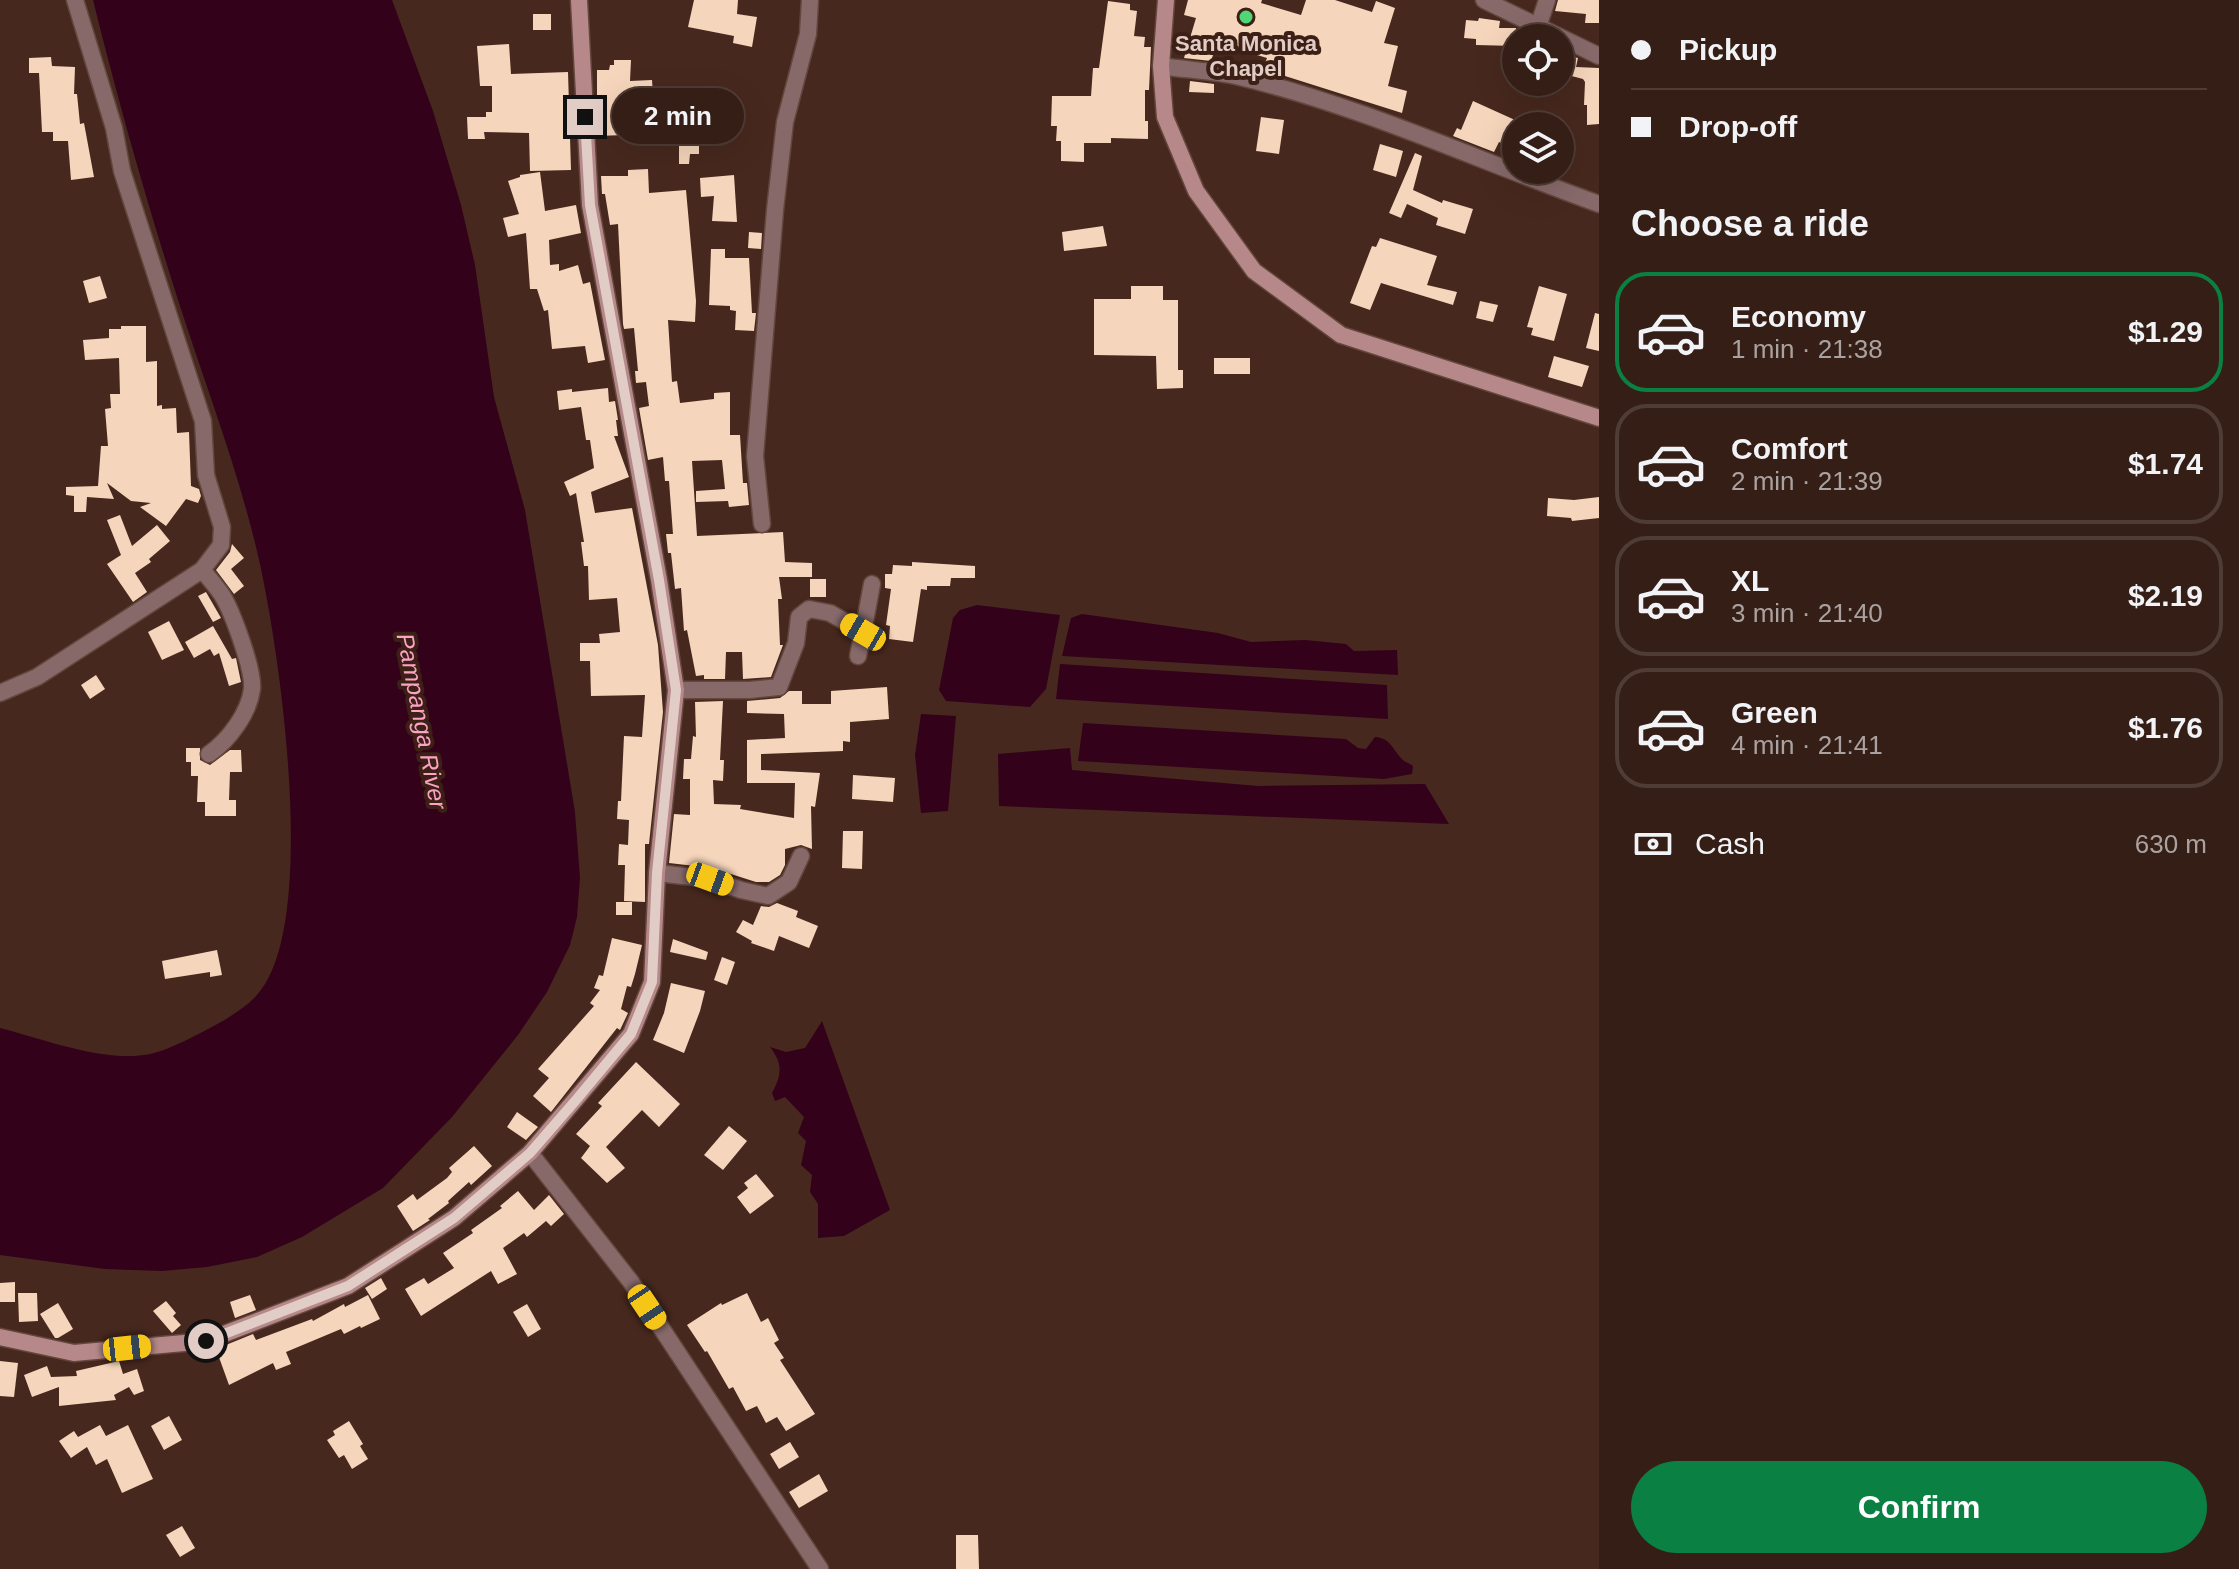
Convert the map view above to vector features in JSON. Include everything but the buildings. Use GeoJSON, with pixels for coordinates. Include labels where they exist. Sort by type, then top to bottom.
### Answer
{"type":"FeatureCollection","features":[{"type":"Feature","properties":{"kind":"main road"},"geometry":{"type":"LineString","coordinates":[[0,1337],[74,1353],[206,1341],[348,1286],[454,1218],[530,1153],[631,1034],[652,982],[657,873],[676,690],[659,580],[590,205],[579,0]]}},
{"type":"Feature","properties":{"kind":"main road"},"geometry":{"type":"LineString","coordinates":[[1161,2],[1165,117],[1196,191],[1254,271],[1341,335],[1599,418]]}},
{"type":"Feature","properties":{"kind":"street"},"geometry":{"type":"LineString","coordinates":[[0,693],[37,677],[202,570],[221,545],[222,527],[206,475],[203,421],[122,171],[114,128],[75,0]]}},
{"type":"Feature","properties":{"kind":"street"},"geometry":{"type":"LineString","coordinates":[[762,524],[755,456],[775,210],[785,122],[808,34],[810,0]]}},
{"type":"Feature","properties":{"kind":"street"},"geometry":{"type":"LineString","coordinates":[[1484,0],[1532,24]]}},
{"type":"Feature","properties":{"kind":"street"},"geometry":{"type":"LineString","coordinates":[[1539,24],[1547,0]]}},
{"type":"Feature","properties":{"kind":"street"},"geometry":{"type":"LineString","coordinates":[[1574,44],[1599,56]]}},
{"type":"Feature","properties":{"kind":"street"},"geometry":{"type":"LineString","coordinates":[[1161,66],[1238,76],[1342,107],[1428,136],[1512,173],[1599,204]]}},
{"type":"Feature","properties":{"kind":"street"},"geometry":{"type":"LineString","coordinates":[[202,570],[223,596],[241,639],[252,680],[252,691],[234,731],[225,743],[209,754]]}},
{"type":"Feature","properties":{"kind":"street"},"geometry":{"type":"LineString","coordinates":[[858,656],[872,584]]}},
{"type":"Feature","properties":{"kind":"street"},"geometry":{"type":"LineString","coordinates":[[676,690],[779,687],[796,643],[799,617],[809,609],[830,613],[863,632]]}},
{"type":"Feature","properties":{"kind":"street"},"geometry":{"type":"LineString","coordinates":[[657,873],[710,879],[768,896],[789,882],[801,856]]}},
{"type":"Feature","properties":{"kind":"street"},"geometry":{"type":"LineString","coordinates":[[530,1153],[631,1282],[820,1569]]}},
{"type":"Feature","properties":{"kind":"water","name":"Pampanga River"},"geometry":{"type":"Polygon","coordinates":[[[93,0],[392,0],[433,111],[475,265],[494,397],[525,510],[575,812],[580,878],[577,917],[570,945],[547,992],[518,1035],[452,1117],[383,1188],[302,1237],[257,1257],[207,1267],[162,1271],[105,1269],[0,1255],[0,1028],[77,1049],[117,1056],[154,1053],[175,1046],[227,1018],[256,996],[276,961],[287,909],[291,847],[289,779],[275,645],[265,589],[239,485],[156,228],[93,0]]]}},
{"type":"Feature","properties":{"kind":"water"},"geometry":{"type":"Polygon","coordinates":[[[977,605],[1060,615],[1046,689],[1030,707],[946,701],[939,690],[953,618],[960,610],[977,605]]]}},
{"type":"Feature","properties":{"kind":"water"},"geometry":{"type":"Polygon","coordinates":[[[1082,614],[1218,633],[1251,642],[1305,640],[1346,644],[1354,651],[1397,650],[1398,675],[1062,656],[1071,618],[1082,614]]]}},
{"type":"Feature","properties":{"kind":"water"},"geometry":{"type":"Polygon","coordinates":[[[1060,664],[1387,685],[1388,719],[1056,699],[1060,664]]]}},
{"type":"Feature","properties":{"kind":"water"},"geometry":{"type":"Polygon","coordinates":[[[921,714],[956,716],[948,811],[921,813],[915,755],[921,714]]]}},
{"type":"Feature","properties":{"kind":"water"},"geometry":{"type":"Polygon","coordinates":[[[1083,723],[1346,739],[1358,748],[1366,749],[1375,737],[1387,741],[1402,759],[1413,766],[1412,774],[1384,779],[1078,761],[1083,723]]]}},
{"type":"Feature","properties":{"kind":"water"},"geometry":{"type":"Polygon","coordinates":[[[1070,748],[1072,770],[1258,786],[1425,784],[1449,824],[999,806],[998,754],[1070,748]]]}},
{"type":"Feature","properties":{"kind":"water"},"geometry":{"type":"Polygon","coordinates":[[[822,1021],[890,1210],[844,1236],[818,1238],[818,1204],[810,1192],[812,1175],[801,1165],[806,1141],[798,1133],[804,1117],[785,1097],[775,1101],[772,1093],[780,1070],[770,1047],[786,1052],[805,1048],[822,1021]]]}},
{"type":"Feature","properties":{"kind":"place","name":"Santa Monica Chapel"},"geometry":{"type":"Point","coordinates":[1246,17]}},
{"type":"Feature","properties":{"kind":"route"},"geometry":{"type":"LineString","coordinates":[[206,1341],[348,1286],[454,1218],[530,1153],[576,1100],[631,1034],[652,982],[657,873],[676,690],[659,580],[590,205],[585,117]]}}]}
